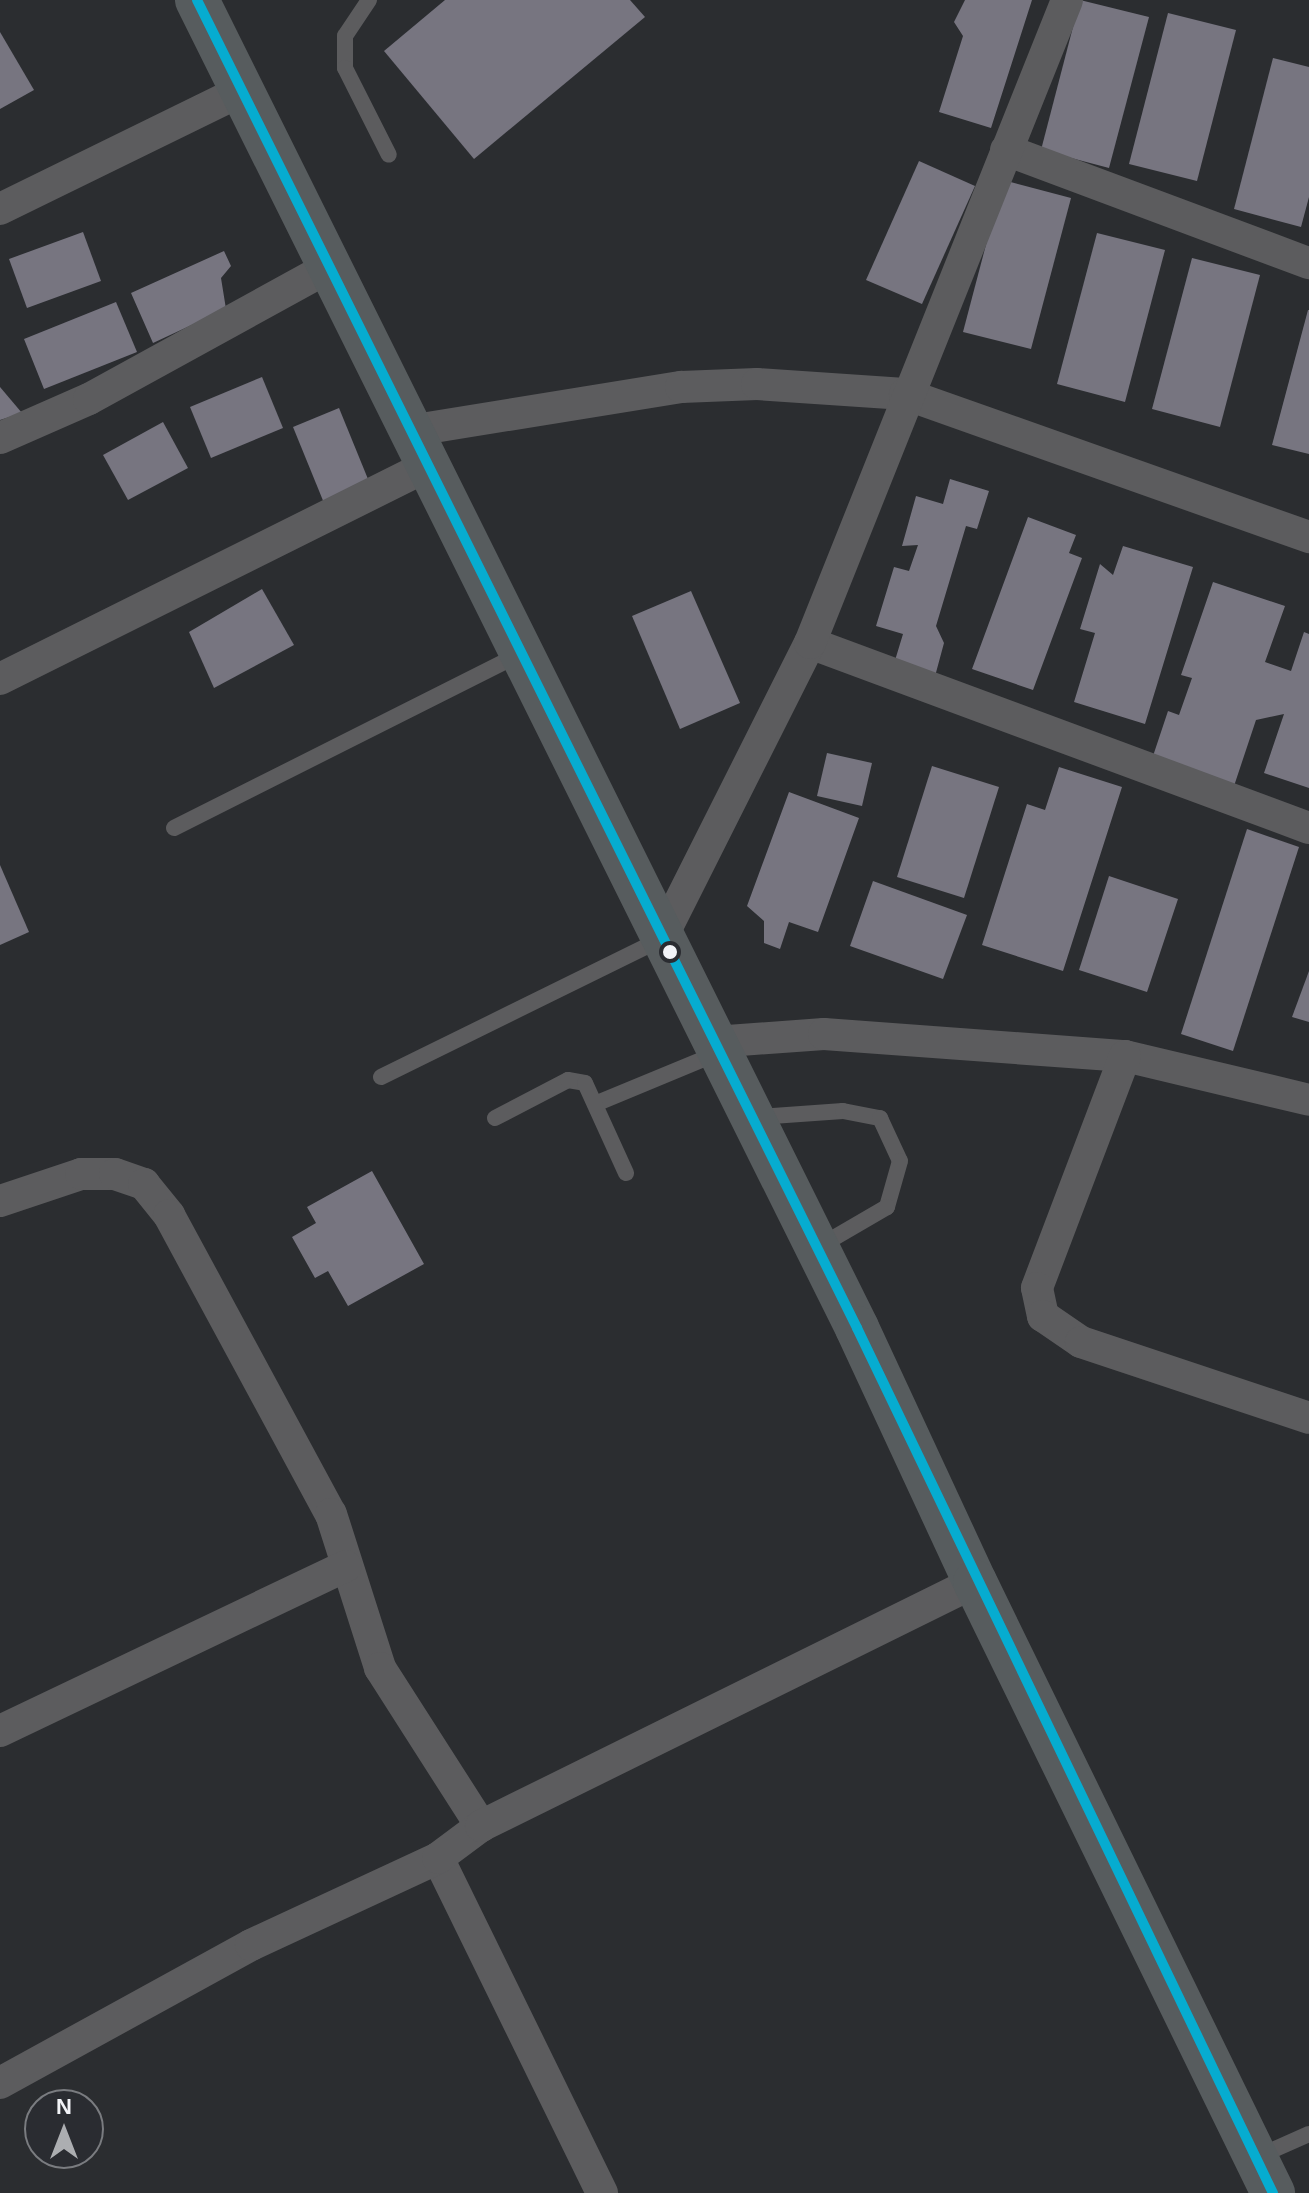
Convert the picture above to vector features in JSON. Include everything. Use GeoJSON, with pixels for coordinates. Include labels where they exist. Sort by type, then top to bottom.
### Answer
{"type":"FeatureCollection","features":[{"type":"Feature","properties":{"kind":"street"},"geometry":{"type":"LineString","coordinates":[[197,0],[327,268],[817,1248],[975,1582],[1264,2176]]}},
{"type":"Feature","properties":{"kind":"street"},"geometry":{"type":"LineString","coordinates":[[661,939],[810,643],[905,394],[1067,0]]}},
{"type":"Feature","properties":{"kind":"street"},"geometry":{"type":"LineString","coordinates":[[0,209],[241,91]]}},
{"type":"Feature","properties":{"kind":"street"},"geometry":{"type":"LineString","coordinates":[[1006,150],[1309,263]]}},
{"type":"Feature","properties":{"kind":"street"},"geometry":{"type":"LineString","coordinates":[[0,438],[89,399],[327,268]]}},
{"type":"Feature","properties":{"kind":"street"},"geometry":{"type":"LineString","coordinates":[[0,679],[418,448],[681,387],[757,384],[905,394],[1309,537]]}},
{"type":"Feature","properties":{"kind":"street"},"geometry":{"type":"LineString","coordinates":[[810,643],[1309,828]]}},
{"type":"Feature","properties":{"kind":"street"},"geometry":{"type":"LineString","coordinates":[[717,1047],[824,1034],[1125,1056],[1309,1100]]}},
{"type":"Feature","properties":{"kind":"street"},"geometry":{"type":"LineString","coordinates":[[1125,1056],[1037,1288],[1043,1316],[1081,1342],[1309,1418]]}},
{"type":"Feature","properties":{"kind":"street"},"geometry":{"type":"LineString","coordinates":[[0,1201],[81,1174],[115,1174],[144,1184],[169,1215],[331,1514],[380,1668],[481,1826]]}},
{"type":"Feature","properties":{"kind":"street"},"geometry":{"type":"LineString","coordinates":[[0,1731],[346,1566]]}},
{"type":"Feature","properties":{"kind":"street"},"geometry":{"type":"LineString","coordinates":[[0,2083],[251,1945],[438,1858],[481,1826],[975,1582]]}},
{"type":"Feature","properties":{"kind":"street"},"geometry":{"type":"LineString","coordinates":[[438,1858],[602,2193]]}},
{"type":"Feature","properties":{"kind":"lane"},"geometry":{"type":"LineString","coordinates":[[369,0],[345,36],[345,68],[389,155]]}},
{"type":"Feature","properties":{"kind":"lane"},"geometry":{"type":"LineString","coordinates":[[174,828],[521,654]]}},
{"type":"Feature","properties":{"kind":"lane"},"geometry":{"type":"LineString","coordinates":[[381,1077],[661,939]]}},
{"type":"Feature","properties":{"kind":"lane"},"geometry":{"type":"LineString","coordinates":[[595,1104],[717,1047]]}},
{"type":"Feature","properties":{"kind":"lane"},"geometry":{"type":"LineString","coordinates":[[495,1118],[568,1080],[585,1083],[626,1173]]}},
{"type":"Feature","properties":{"kind":"lane"},"geometry":{"type":"LineString","coordinates":[[752,1118],[843,1111],[880,1118],[900,1161],[887,1207],[817,1248]]}},
{"type":"Feature","properties":{"kind":"lane"},"geometry":{"type":"LineString","coordinates":[[1264,2176],[1309,2134]]}},
{"type":"Feature","properties":{"kind":"building"},"geometry":{"type":"Polygon","coordinates":[[[445,0],[630,0],[645,17],[474,159],[384,51],[445,0]]]}},
{"type":"Feature","properties":{"kind":"building"},"geometry":{"type":"Polygon","coordinates":[[[965,0],[1032,0],[991,128],[939,112],[963,36],[954,22],[965,0]]]}},
{"type":"Feature","properties":{"kind":"building"},"geometry":{"type":"Polygon","coordinates":[[[1080,0],[1149,17],[1109,168],[1041,150],[1080,0]]]}},
{"type":"Feature","properties":{"kind":"building"},"geometry":{"type":"Polygon","coordinates":[[[1168,13],[1236,30],[1197,181],[1129,164],[1168,13]]]}},
{"type":"Feature","properties":{"kind":"building"},"geometry":{"type":"Polygon","coordinates":[[[0,32],[34,90],[0,109],[0,32]]]}},
{"type":"Feature","properties":{"kind":"building"},"geometry":{"type":"Polygon","coordinates":[[[1273,58],[1309,67],[1309,197],[1301,227],[1234,209],[1273,58]]]}},
{"type":"Feature","properties":{"kind":"building"},"geometry":{"type":"Polygon","coordinates":[[[919,161],[975,186],[922,304],[866,280],[919,161]]]}},
{"type":"Feature","properties":{"kind":"building"},"geometry":{"type":"Polygon","coordinates":[[[1003,180],[1071,198],[1031,349],[963,332],[1003,180]]]}},
{"type":"Feature","properties":{"kind":"building"},"geometry":{"type":"Polygon","coordinates":[[[83,232],[101,281],[27,308],[9,259],[83,232]]]}},
{"type":"Feature","properties":{"kind":"building"},"geometry":{"type":"Polygon","coordinates":[[[1097,233],[1165,250],[1125,402],[1057,384],[1097,233]]]}},
{"type":"Feature","properties":{"kind":"building"},"geometry":{"type":"Polygon","coordinates":[[[224,251],[231,266],[221,278],[226,309],[153,343],[131,293],[224,251]]]}},
{"type":"Feature","properties":{"kind":"building"},"geometry":{"type":"Polygon","coordinates":[[[1192,258],[1260,275],[1220,427],[1152,409],[1192,258]]]}},
{"type":"Feature","properties":{"kind":"building"},"geometry":{"type":"Polygon","coordinates":[[[116,302],[137,352],[44,389],[24,339],[116,302]]]}},
{"type":"Feature","properties":{"kind":"building"},"geometry":{"type":"Polygon","coordinates":[[[1309,310],[1309,454],[1272,445],[1309,310]]]}},
{"type":"Feature","properties":{"kind":"building"},"geometry":{"type":"Polygon","coordinates":[[[262,377],[283,428],[211,458],[190,407],[262,377]]]}},
{"type":"Feature","properties":{"kind":"building"},"geometry":{"type":"Polygon","coordinates":[[[0,387],[22,413],[0,420],[0,387]]]}},
{"type":"Feature","properties":{"kind":"building"},"geometry":{"type":"Polygon","coordinates":[[[339,408],[370,484],[324,503],[293,427],[339,408]]]}},
{"type":"Feature","properties":{"kind":"building"},"geometry":{"type":"Polygon","coordinates":[[[163,422],[188,468],[128,500],[103,455],[163,422]]]}},
{"type":"Feature","properties":{"kind":"building"},"geometry":{"type":"Polygon","coordinates":[[[950,479],[989,491],[977,529],[966,526],[936,626],[944,643],[934,680],[893,667],[903,634],[876,626],[894,567],[909,571],[918,545],[902,546],[916,496],[943,504],[950,479]]]}},
{"type":"Feature","properties":{"kind":"building"},"geometry":{"type":"Polygon","coordinates":[[[1028,517],[1076,535],[1069,553],[1082,558],[1033,690],[972,669],[1028,517]]]}},
{"type":"Feature","properties":{"kind":"building"},"geometry":{"type":"Polygon","coordinates":[[[1123,546],[1193,567],[1145,724],[1074,702],[1095,633],[1080,629],[1100,564],[1113,575],[1123,546]]]}},
{"type":"Feature","properties":{"kind":"building"},"geometry":{"type":"Polygon","coordinates":[[[1213,582],[1285,606],[1265,662],[1291,671],[1304,632],[1309,634],[1309,788],[1264,773],[1284,714],[1256,720],[1233,789],[1151,762],[1168,711],[1179,715],[1192,678],[1181,675],[1213,582]]]}},
{"type":"Feature","properties":{"kind":"building"},"geometry":{"type":"Polygon","coordinates":[[[262,589],[294,645],[214,688],[189,632],[262,589]]]}},
{"type":"Feature","properties":{"kind":"building"},"geometry":{"type":"Polygon","coordinates":[[[691,591],[740,703],[680,729],[632,616],[691,591]]]}},
{"type":"Feature","properties":{"kind":"building"},"geometry":{"type":"Polygon","coordinates":[[[827,753],[872,763],[862,806],[817,796],[827,753]]]}},
{"type":"Feature","properties":{"kind":"building"},"geometry":{"type":"Polygon","coordinates":[[[932,766],[999,787],[964,898],[897,877],[932,766]]]}},
{"type":"Feature","properties":{"kind":"building"},"geometry":{"type":"Polygon","coordinates":[[[1059,767],[1122,787],[1063,971],[982,945],[1027,804],[1045,810],[1059,767]]]}},
{"type":"Feature","properties":{"kind":"building"},"geometry":{"type":"Polygon","coordinates":[[[789,792],[859,818],[818,932],[789,922],[780,949],[764,943],[764,921],[747,906],[789,792]]]}},
{"type":"Feature","properties":{"kind":"building"},"geometry":{"type":"Polygon","coordinates":[[[1247,829],[1299,847],[1233,1051],[1181,1034],[1247,829]]]}},
{"type":"Feature","properties":{"kind":"building"},"geometry":{"type":"Polygon","coordinates":[[[0,865],[29,932],[0,945],[0,865]]]}},
{"type":"Feature","properties":{"kind":"building"},"geometry":{"type":"Polygon","coordinates":[[[1109,876],[1178,899],[1147,992],[1079,970],[1109,876]]]}},
{"type":"Feature","properties":{"kind":"building"},"geometry":{"type":"Polygon","coordinates":[[[873,881],[967,915],[943,979],[850,946],[873,881]]]}},
{"type":"Feature","properties":{"kind":"building"},"geometry":{"type":"Polygon","coordinates":[[[1309,971],[1309,1022],[1292,1017],[1309,971]]]}},
{"type":"Feature","properties":{"kind":"building"},"geometry":{"type":"Polygon","coordinates":[[[372,1171],[424,1264],[348,1306],[328,1271],[315,1278],[292,1237],[316,1223],[307,1207],[372,1171]]]}},
{"type":"Feature","properties":{"kind":"transit line"},"geometry":{"type":"LineString","coordinates":[[197,0],[857,1328],[1273,2193]]}}]}
